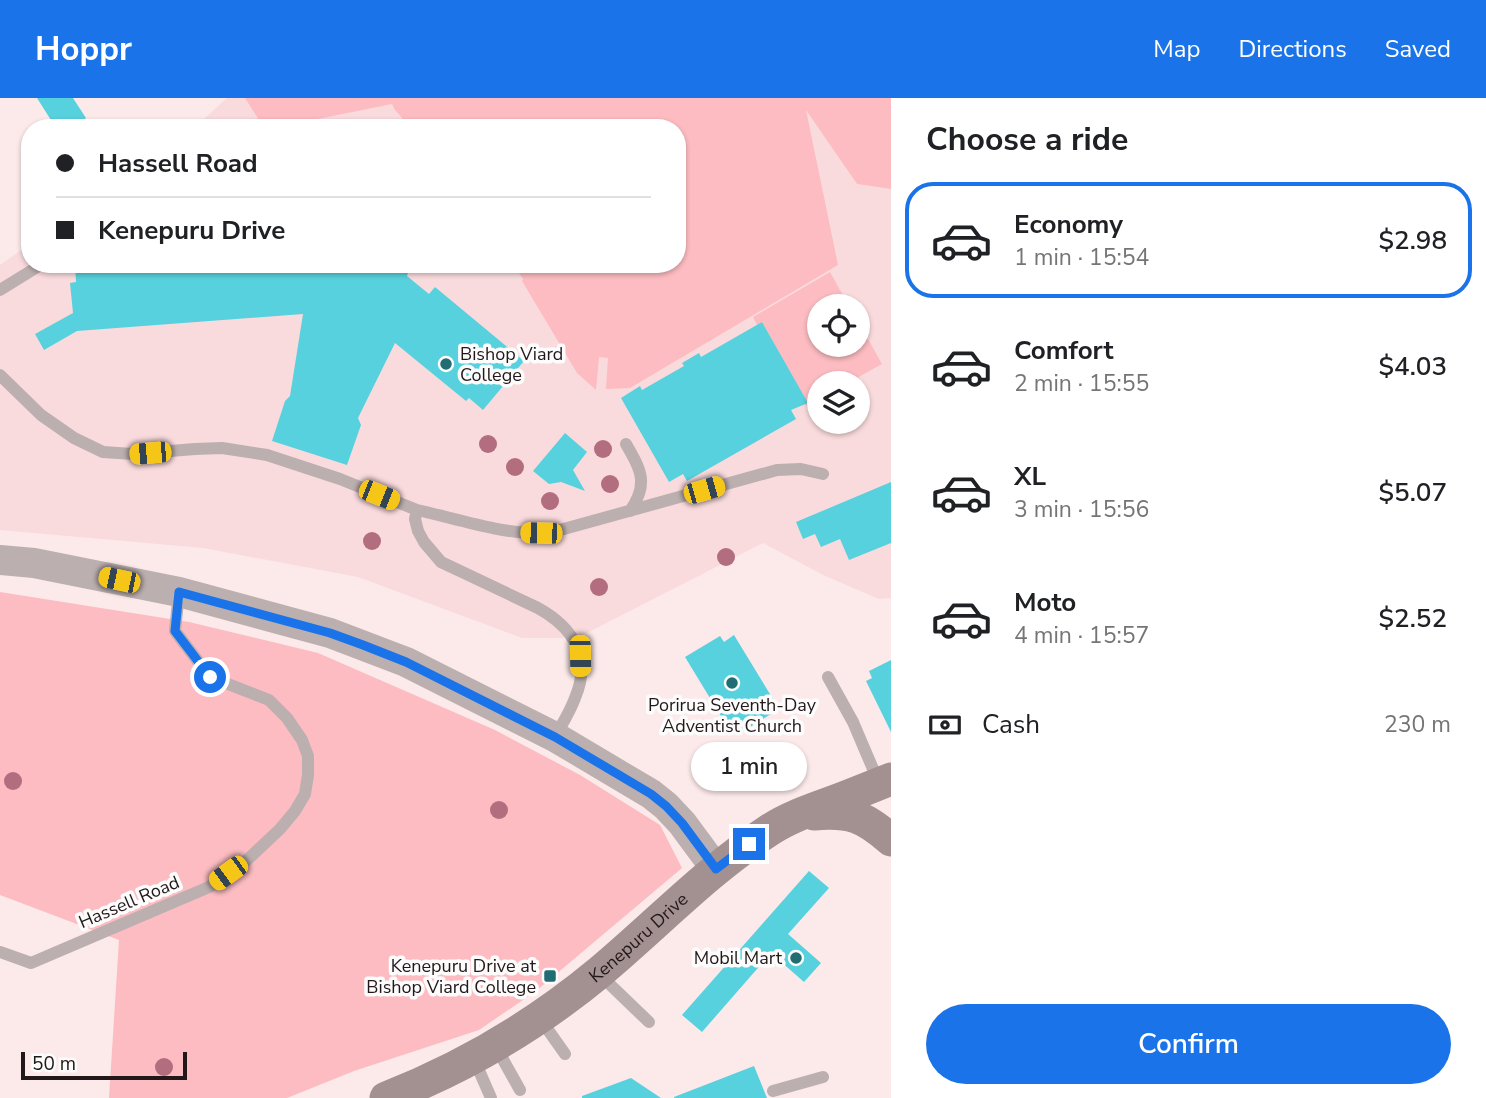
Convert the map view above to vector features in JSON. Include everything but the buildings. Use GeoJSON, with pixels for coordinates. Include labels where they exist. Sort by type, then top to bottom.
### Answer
{"type":"FeatureCollection","features":[{"type":"Feature","properties":{"kind":"main road"},"geometry":{"type":"LineString","coordinates":[[885,781],[891,814]]}},
{"type":"Feature","properties":{"kind":"main road","name":"Kenepuru Drive"},"geometry":{"type":"LineString","coordinates":[[386,1098],[424,1083],[484,1053],[540,1018],[598,973],[716,869],[770,829],[885,781]]}},
{"type":"Feature","properties":{"kind":"main road"},"geometry":{"type":"LineString","coordinates":[[799,815],[830,813],[860,817],[891,840]]}},
{"type":"Feature","properties":{"kind":"street"},"geometry":{"type":"LineString","coordinates":[[0,560],[34,562],[179,592],[330,633],[406,662],[555,737],[651,794],[682,823],[716,869]]}},
{"type":"Feature","properties":{"kind":"lane"},"geometry":{"type":"LineString","coordinates":[[0,290],[27,273]]}},
{"type":"Feature","properties":{"kind":"lane"},"geometry":{"type":"LineString","coordinates":[[0,375],[41,415],[74,438],[103,452],[133,454],[222,448],[267,455],[329,475],[417,510],[525,533],[571,527],[777,470],[801,469],[823,474]]}},
{"type":"Feature","properties":{"kind":"lane"},"geometry":{"type":"LineString","coordinates":[[626,444],[637,463],[641,479],[640,497],[631,510]]}},
{"type":"Feature","properties":{"kind":"lane"},"geometry":{"type":"LineString","coordinates":[[417,510],[415,519],[418,531],[429,550],[441,562],[538,608],[552,616],[570,633],[580,656],[581,677],[572,706],[555,737]]}},
{"type":"Feature","properties":{"kind":"lane","name":"Hassell Road"},"geometry":{"type":"LineString","coordinates":[[0,952],[31,963],[209,887],[247,860],[280,829],[305,794],[308,756],[302,740],[287,718],[269,700],[210,677],[175,631],[179,592]]}},
{"type":"Feature","properties":{"kind":"lane"},"geometry":{"type":"LineString","coordinates":[[828,677],[885,781]]}},
{"type":"Feature","properties":{"kind":"lane"},"geometry":{"type":"LineString","coordinates":[[598,973],[649,1021]]}},
{"type":"Feature","properties":{"kind":"lane"},"geometry":{"type":"LineString","coordinates":[[540,1018],[565,1054]]}},
{"type":"Feature","properties":{"kind":"lane"},"geometry":{"type":"LineString","coordinates":[[484,1053],[520,1090]]}},
{"type":"Feature","properties":{"kind":"lane"},"geometry":{"type":"LineString","coordinates":[[484,1053],[491,1098]]}},
{"type":"Feature","properties":{"kind":"lane"},"geometry":{"type":"LineString","coordinates":[[773,1091],[823,1077]]}},
{"type":"Feature","properties":{"kind":"shaded area","name":"Bishop Viard College"},"geometry":{"type":"Polygon","coordinates":[[[227,98],[799,98],[857,184],[891,189],[891,598],[879,599],[823,575],[763,543],[577,638],[522,638],[358,577],[203,548],[0,530],[0,265],[21,250],[21,273],[686,273],[686,119],[204,119],[227,98]]]}},
{"type":"Feature","properties":{"kind":"shaded area"},"geometry":{"type":"Polygon","coordinates":[[[245,98],[891,98],[891,189],[857,184],[806,110],[838,265],[630,388],[606,389],[608,358],[599,357],[596,390],[577,373],[519,273],[686,273],[686,119],[403,119],[392,104],[318,119],[258,119],[245,98]]]}},
{"type":"Feature","properties":{"kind":"shaded area"},"geometry":{"type":"Polygon","coordinates":[[[830,272],[842,294],[807,294],[807,357],[870,357],[870,342],[882,364],[869,371],[807,371],[807,402],[762,322],[757,325],[753,317],[830,272]]]}},
{"type":"Feature","properties":{"kind":"shaded area"},"geometry":{"type":"Polygon","coordinates":[[[0,592],[189,622],[318,653],[495,730],[580,775],[660,825],[682,868],[536,991],[479,1030],[354,1071],[287,1098],[109,1098],[119,940],[0,895],[0,592]]]}},
{"type":"Feature","properties":{"kind":"place","name":"Bishop Viard College"},"geometry":{"type":"Point","coordinates":[446,364]}},
{"type":"Feature","properties":{"kind":"place","name":"Porirua Seventh-Day Adventist Church"},"geometry":{"type":"Point","coordinates":[732,683]}},
{"type":"Feature","properties":{"kind":"place","name":"Mobil Mart"},"geometry":{"type":"Point","coordinates":[796,958]}},
{"type":"Feature","properties":{"kind":"place","name":"Kenepuru Drive at Bishop Viard College"},"geometry":{"type":"Point","coordinates":[550,976]}},
{"type":"Feature","properties":{"kind":"route"},"geometry":{"type":"LineString","coordinates":[[210,677],[175,631],[179,592],[330,633],[363,645],[406,662],[555,737],[651,794],[666,806],[716,869],[749,844]]}}]}
